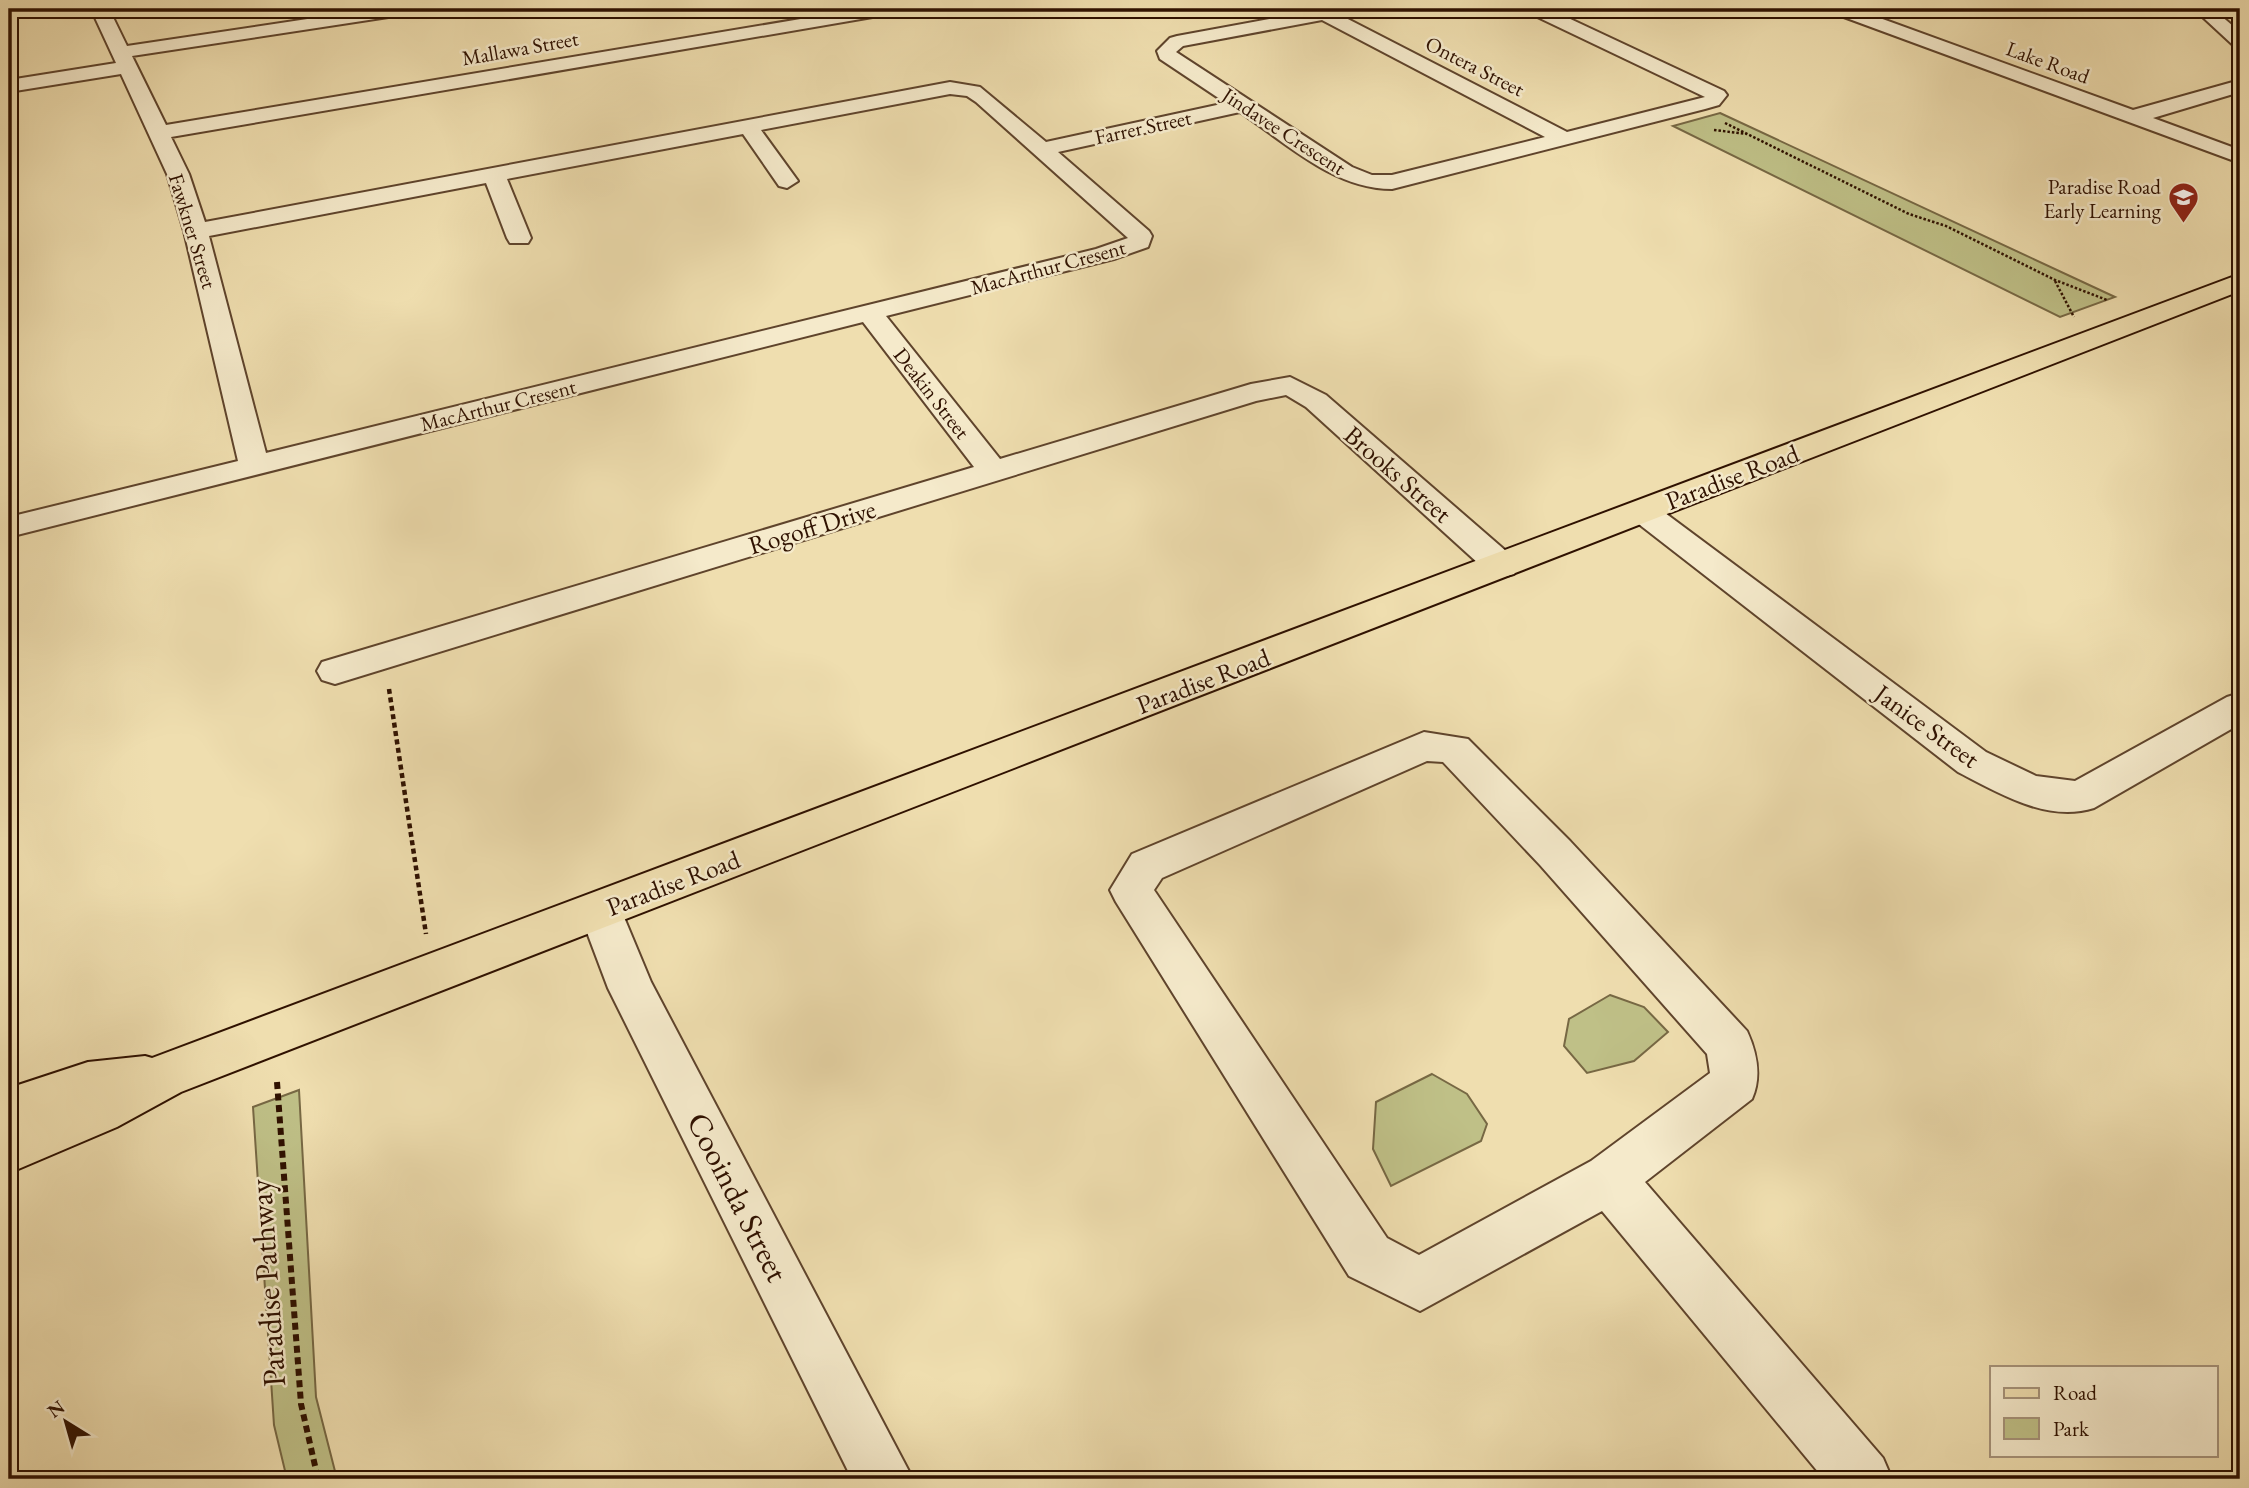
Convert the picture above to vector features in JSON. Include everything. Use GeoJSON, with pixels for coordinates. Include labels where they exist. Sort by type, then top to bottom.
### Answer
{"type":"FeatureCollection","features":[{"type":"Feature","properties":{"kind":"main road","name":"Paradise Road"},"geometry":{"type":"LineString","coordinates":[[9,1149],[100,1111],[164,1076],[2240,282]]}},
{"type":"Feature","properties":{"kind":"main road","name":"Paradise Road"},"geometry":{"type":"LineString","coordinates":[[9,1111],[88,1084],[164,1076]]}},
{"type":"Feature","properties":{"kind":"street","name":"Fawkner Street"},"geometry":{"type":"LineString","coordinates":[[100,9],[178,174],[196,231],[254,465]]}},
{"type":"Feature","properties":{"kind":"street"},"geometry":{"type":"LineString","coordinates":[[9,86],[337,14],[408,9]]}},
{"type":"Feature","properties":{"kind":"street","name":"Mallawa Street"},"geometry":{"type":"LineString","coordinates":[[158,133],[890,9]]}},
{"type":"Feature","properties":{"kind":"street","name":"Jindavee Crescent"},"geometry":{"type":"LineString","coordinates":[[1351,9],[1169,46],[1167,55],[1344,172],[1369,181],[1392,182],[1567,140],[1698,105],[1712,100],[1717,94],[1535,9]]}},
{"type":"Feature","properties":{"kind":"street","name":"Lake Road"},"geometry":{"type":"LineString","coordinates":[[1839,9],[2240,158]]}},
{"type":"Feature","properties":{"kind":"street"},"geometry":{"type":"LineString","coordinates":[[2203,9],[2240,41]]}},
{"type":"Feature","properties":{"kind":"street","name":"Ontera Street"},"geometry":{"type":"LineString","coordinates":[[1325,14],[1567,140]]}},
{"type":"Feature","properties":{"kind":"street"},"geometry":{"type":"LineString","coordinates":[[2132,117],[2240,86]]}},
{"type":"Feature","properties":{"kind":"street","name":"MacArthur Cresent"},"geometry":{"type":"LineString","coordinates":[[9,527],[1105,254],[1139,242],[1140,236],[979,94],[963,88],[918,92],[196,231]]}},
{"type":"Feature","properties":{"kind":"street","name":"Farrer Street"},"geometry":{"type":"LineString","coordinates":[[1043,149],[1244,105]]}},
{"type":"Feature","properties":{"kind":"street"},"geometry":{"type":"LineString","coordinates":[[747,125],[787,181]]}},
{"type":"Feature","properties":{"kind":"street"},"geometry":{"type":"LineString","coordinates":[[494,174],[519,238]]}},
{"type":"Feature","properties":{"kind":"street","name":"Deakin Street"},"geometry":{"type":"LineString","coordinates":[[870,313],[994,472]]}},
{"type":"Feature","properties":{"kind":"street","name":"Rogoff Drive"},"geometry":{"type":"LineString","coordinates":[[335,671],[1251,393],[1290,386]]}},
{"type":"Feature","properties":{"kind":"street","name":"Brooks Street"},"geometry":{"type":"LineString","coordinates":[[1290,386],[1315,401],[1503,566]]}},
{"type":"Feature","properties":{"kind":"street","name":"Janice Street"},"geometry":{"type":"LineString","coordinates":[[1643,511],[1972,762],[2028,791],[2080,797],[2240,706]]}},
{"type":"Feature","properties":{"kind":"street"},"geometry":{"type":"LineString","coordinates":[[1424,746],[1454,749],[1555,853],[1730,1046],[1735,1083],[1609,1179],[1420,1284],[1368,1258],[1131,890],[1147,866],[1424,746]]}},
{"type":"Feature","properties":{"kind":"street","name":"Cooinda Street"},"geometry":{"type":"LineString","coordinates":[[601,911],[631,988],[883,1479]]}},
{"type":"Feature","properties":{"kind":"street"},"geometry":{"type":"LineString","coordinates":[[1609,1179],[1862,1479]]}},
{"type":"Feature","properties":{"kind":"path"},"geometry":{"type":"LineString","coordinates":[[1716,118],[1909,214],[1946,226],[2055,280],[2115,303]]}},
{"type":"Feature","properties":{"kind":"path"},"geometry":{"type":"LineString","coordinates":[[2055,280],[2075,318]]}},
{"type":"Feature","properties":{"kind":"path"},"geometry":{"type":"LineString","coordinates":[[388,683],[426,934]]}},
{"type":"Feature","properties":{"kind":"path","name":"Paradise Pathway"},"geometry":{"type":"LineString","coordinates":[[277,1082],[301,1404],[318,1479]]}},
{"type":"Feature","properties":{"kind":"green space"},"geometry":{"type":"Polygon","coordinates":[[[1720,113],[2115,297],[2060,317],[1673,126],[1720,113]]]}},
{"type":"Feature","properties":{"kind":"green space"},"geometry":{"type":"Polygon","coordinates":[[[1610,995],[1644,1007],[1668,1032],[1634,1061],[1587,1073],[1564,1046],[1569,1019],[1610,995]]]}},
{"type":"Feature","properties":{"kind":"green space"},"geometry":{"type":"Polygon","coordinates":[[[1432,1074],[1467,1094],[1487,1124],[1481,1141],[1391,1186],[1373,1149],[1376,1102],[1432,1074]]]}},
{"type":"Feature","properties":{"kind":"green space"},"geometry":{"type":"Polygon","coordinates":[[[299,1090],[316,1397],[337,1479],[287,1479],[274,1425],[253,1107],[299,1090]]]}},
{"type":"Feature","properties":{"kind":"place","name":"Paradise Road Early Learning"},"geometry":{"type":"Point","coordinates":[2184,225]}}]}
